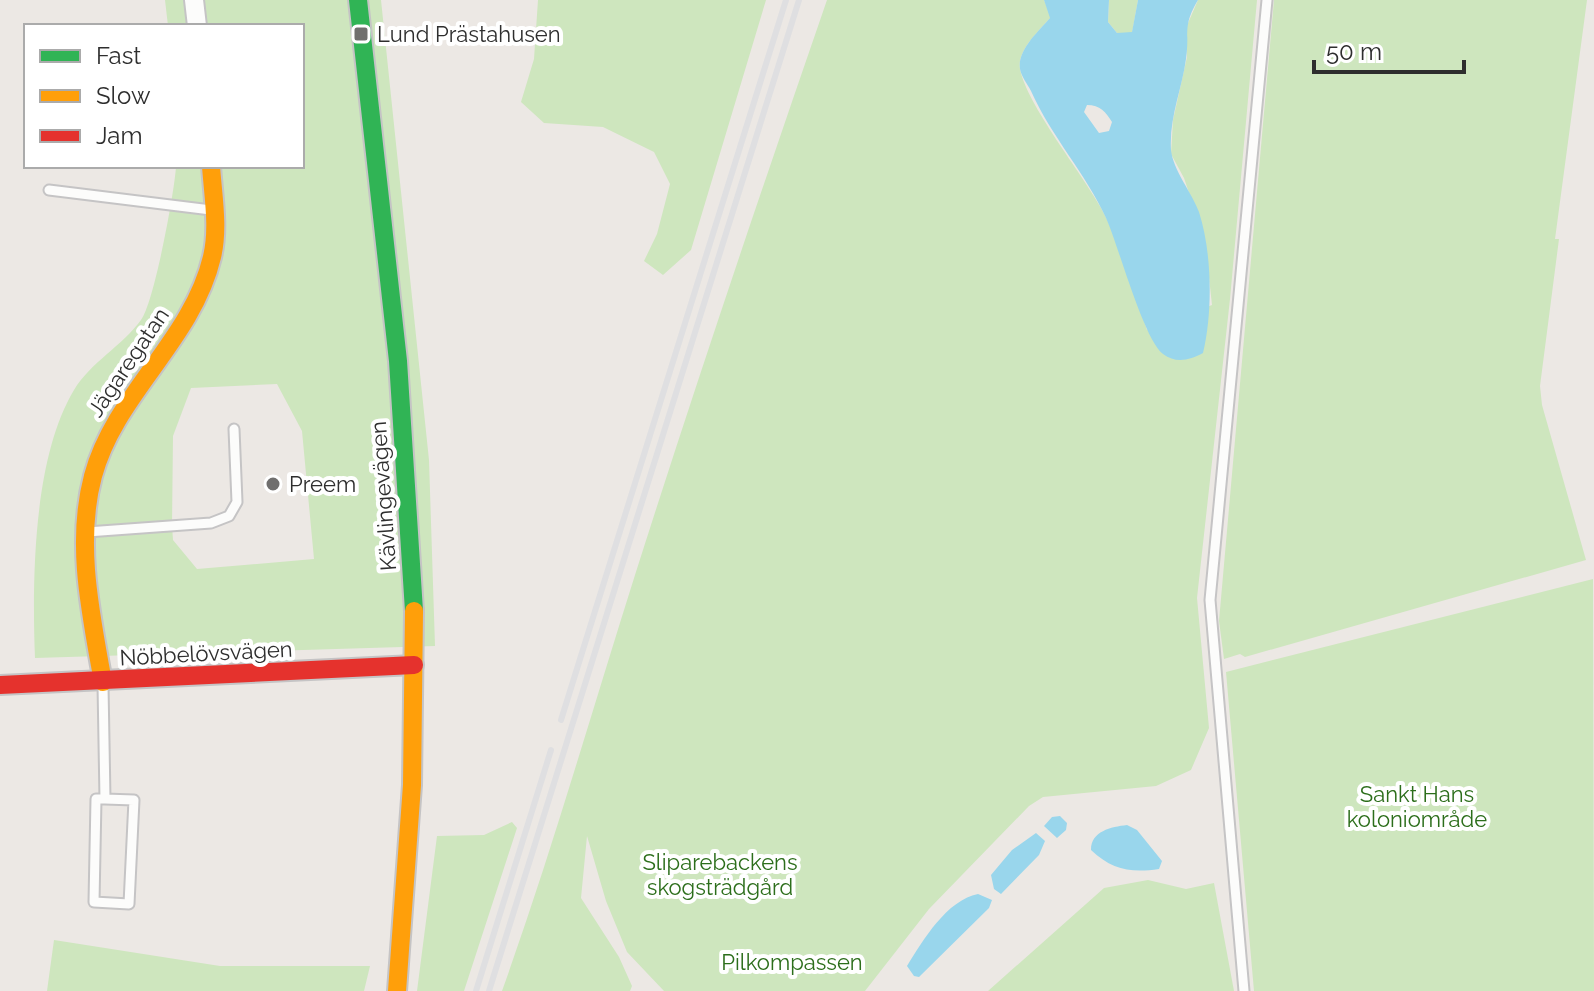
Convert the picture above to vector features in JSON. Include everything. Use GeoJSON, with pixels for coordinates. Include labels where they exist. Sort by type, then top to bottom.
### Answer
{"type":"FeatureCollection","features":[{"type":"Feature","properties":{"kind":"main road","name":"Kävlingevägen"},"geometry":{"type":"LineString","coordinates":[[358,0],[401,410],[413,578],[414,763],[397,991]]}},
{"type":"Feature","properties":{"kind":"main road","name":"Jägaregatan"},"geometry":{"type":"LineString","coordinates":[[103,682],[90,596],[87,532],[93,474],[109,434],[191,312],[204,284],[212,257],[215,210],[211,168]]}},
{"type":"Feature","properties":{"kind":"main road","name":"Nöbbelövsvägen"},"geometry":{"type":"LineString","coordinates":[[0,685],[414,665]]}},
{"type":"Feature","properties":{"kind":"street"},"geometry":{"type":"LineString","coordinates":[[194,0],[197,24]]}},
{"type":"Feature","properties":{"kind":"lane"},"geometry":{"type":"LineString","coordinates":[[1244,991],[1210,600],[1267,0]]}},
{"type":"Feature","properties":{"kind":"lane"},"geometry":{"type":"LineString","coordinates":[[49,190],[215,210]]}},
{"type":"Feature","properties":{"kind":"lane"},"geometry":{"type":"LineString","coordinates":[[87,532],[211,523],[229,516],[237,502],[234,429]]}},
{"type":"Feature","properties":{"kind":"lane"},"geometry":{"type":"LineString","coordinates":[[103,682],[105,799]]}},
{"type":"Feature","properties":{"kind":"lane"},"geometry":{"type":"LineString","coordinates":[[96,799],[105,799],[134,800],[129,904],[94,902],[96,799]]}},
{"type":"Feature","properties":{"kind":"green space"},"geometry":{"type":"Polygon","coordinates":[[[165,0],[381,0],[429,460],[435,646],[35,658],[35,557],[50,450],[60,418],[81,380],[141,320],[152,292],[176,168],[304,168],[304,24],[168,24],[165,0]],[[277,384],[191,388],[173,436],[173,540],[197,569],[314,559],[302,431],[277,384]]]}},
{"type":"Feature","properties":{"kind":"green space"},"geometry":{"type":"Polygon","coordinates":[[[538,0],[766,0],[691,250],[663,275],[644,261],[657,234],[670,184],[654,152],[603,127],[544,123],[521,102],[534,59],[538,0]]]}},
{"type":"Feature","properties":{"kind":"green space"},"geometry":{"type":"Polygon","coordinates":[[[827,0],[1044,0],[1051,17],[1025,48],[1020,69],[1033,101],[1108,222],[1147,330],[1212,305],[1205,240],[1184,178],[1171,154],[1173,120],[1187,57],[1185,30],[1198,0],[1257,0],[1230,299],[1197,598],[1209,728],[1191,770],[1156,786],[1043,797],[1029,806],[929,909],[865,991],[664,991],[627,952],[606,901],[587,836],[581,898],[619,957],[632,986],[630,991],[502,991],[681,431],[827,0]]]}},
{"type":"Feature","properties":{"kind":"green space"},"geometry":{"type":"Polygon","coordinates":[[[1109,0],[1138,0],[1132,33],[1117,33],[1108,22],[1109,0]]]}},
{"type":"Feature","properties":{"kind":"green space"},"geometry":{"type":"Polygon","coordinates":[[[1274,0],[1587,0],[1555,239],[1559,239],[1540,386],[1542,405],[1586,560],[1245,657],[1240,654],[1224,659],[1219,621],[1274,0]]]}},
{"type":"Feature","properties":{"kind":"green space","name":"Sankt Hans koloniområde"},"geometry":{"type":"Polygon","coordinates":[[[1593,579],[1594,991],[1254,991],[1226,672],[1593,579]]]}},
{"type":"Feature","properties":{"kind":"green space"},"geometry":{"type":"Polygon","coordinates":[[[512,822],[517,828],[464,991],[417,991],[437,836],[484,835],[512,822]]]}},
{"type":"Feature","properties":{"kind":"green space"},"geometry":{"type":"Polygon","coordinates":[[[1148,880],[1186,889],[1214,883],[1234,991],[988,991],[1104,888],[1148,880]]]}},
{"type":"Feature","properties":{"kind":"green space"},"geometry":{"type":"Polygon","coordinates":[[[54,940],[220,966],[370,966],[364,991],[47,991],[54,940]]]}},
{"type":"Feature","properties":{"kind":"water"},"geometry":{"type":"Polygon","coordinates":[[[1044,0],[1109,0],[1108,22],[1117,33],[1132,32],[1138,0],[1198,0],[1188,23],[1186,59],[1174,115],[1171,150],[1199,212],[1207,245],[1210,282],[1203,353],[1183,360],[1173,359],[1155,345],[1106,218],[1022,75],[1020,62],[1025,48],[1050,18],[1044,0]],[[1087,105],[1084,112],[1099,133],[1109,131],[1110,118],[1096,106],[1087,105]]]}},
{"type":"Feature","properties":{"kind":"water"},"geometry":{"type":"Polygon","coordinates":[[[1060,816],[1067,823],[1066,830],[1057,838],[1044,826],[1052,817],[1060,816]]]}},
{"type":"Feature","properties":{"kind":"water"},"geometry":{"type":"Polygon","coordinates":[[[1127,825],[1137,830],[1162,861],[1159,869],[1140,871],[1114,866],[1091,850],[1098,834],[1127,825]]]}},
{"type":"Feature","properties":{"kind":"water"},"geometry":{"type":"Polygon","coordinates":[[[1036,833],[1045,841],[1039,855],[1001,894],[994,889],[991,875],[1012,850],[1036,833]]]}},
{"type":"Feature","properties":{"kind":"water"},"geometry":{"type":"Polygon","coordinates":[[[978,894],[992,900],[989,908],[919,977],[914,976],[907,966],[928,933],[956,904],[978,894]]]}},
{"type":"Feature","properties":{"kind":"railway"},"geometry":{"type":"LineString","coordinates":[[561,720],[786,0]]}},
{"type":"Feature","properties":{"kind":"railway"},"geometry":{"type":"LineString","coordinates":[[489,991],[799,0]]}},
{"type":"Feature","properties":{"kind":"railway"},"geometry":{"type":"LineString","coordinates":[[476,991],[551,750]]}},
{"type":"Feature","properties":{"kind":"traffic: fast"},"geometry":{"type":"LineString","coordinates":[[358,0],[398,361],[414,611]]}},
{"type":"Feature","properties":{"kind":"traffic: slow"},"geometry":{"type":"LineString","coordinates":[[103,682],[85,553],[85,527],[93,476],[118,419],[171,342],[202,287],[212,257],[215,235],[211,168]]}},
{"type":"Feature","properties":{"kind":"traffic: slow"},"geometry":{"type":"LineString","coordinates":[[397,991],[412,785],[414,611]]}},
{"type":"Feature","properties":{"kind":"traffic: jam"},"geometry":{"type":"LineString","coordinates":[[0,685],[414,665]]}},
{"type":"Feature","properties":{"kind":"place","name":"Lund Prästahusen"},"geometry":{"type":"Point","coordinates":[361,34]}},
{"type":"Feature","properties":{"kind":"place","name":"Preem"},"geometry":{"type":"Point","coordinates":[273,484]}},
{"type":"Feature","properties":{"kind":"park label","name":"Sliparebackens skogsträdgård"},"geometry":{"type":"Point","coordinates":[720,874]}},
{"type":"Feature","properties":{"kind":"park label","name":"Pilkompassen"},"geometry":{"type":"Point","coordinates":[792,962]}}]}
